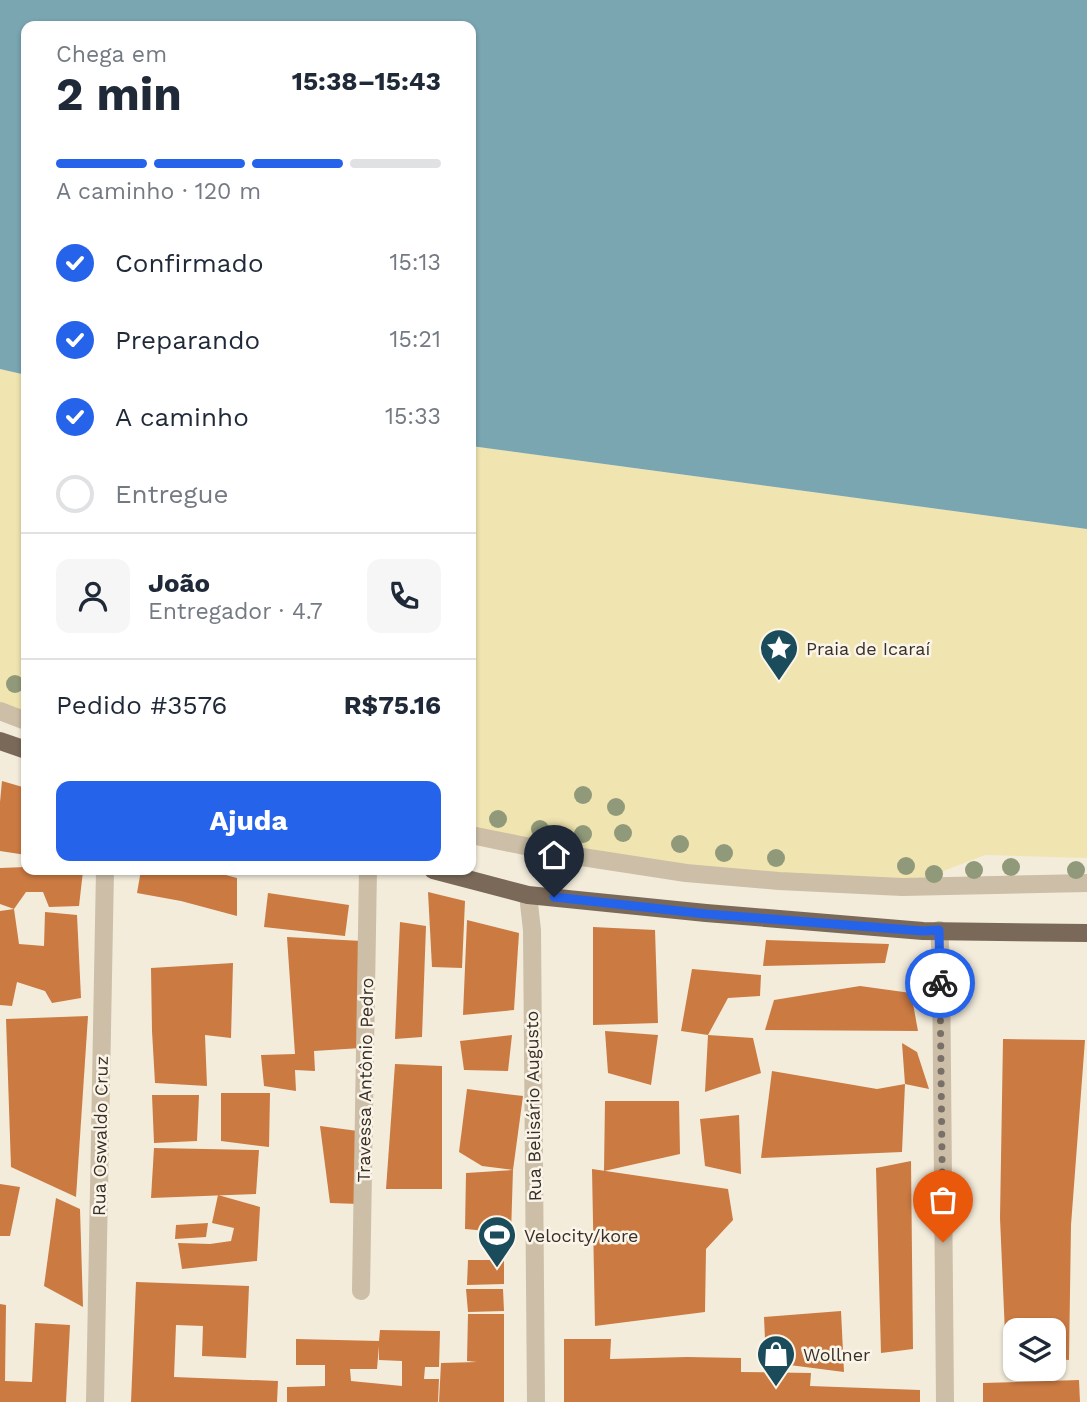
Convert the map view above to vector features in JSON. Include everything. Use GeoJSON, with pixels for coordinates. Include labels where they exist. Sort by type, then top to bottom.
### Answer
{"type":"FeatureCollection","features":[{"type":"Feature","properties":{"kind":"main road"},"geometry":{"type":"LineString","coordinates":[[0,741],[21,748]]}},
{"type":"Feature","properties":{"kind":"main road"},"geometry":{"type":"LineString","coordinates":[[452,875],[528,895],[706,914],[923,931],[1087,933]]}},
{"type":"Feature","properties":{"kind":"street"},"geometry":{"type":"LineString","coordinates":[[0,712],[21,719]]}},
{"type":"Feature","properties":{"kind":"street"},"geometry":{"type":"LineString","coordinates":[[476,836],[569,855],[673,871],[779,881],[902,887],[1087,883]]}},
{"type":"Feature","properties":{"kind":"street","name":"Rua Oswaldo Cruz"},"geometry":{"type":"LineString","coordinates":[[95,1402],[105,875]]}},
{"type":"Feature","properties":{"kind":"street","name":"Travessa Antônio Pedro"},"geometry":{"type":"LineString","coordinates":[[361,1291],[368,875]]}},
{"type":"Feature","properties":{"kind":"street","name":"Rua Belisário Augusto"},"geometry":{"type":"LineString","coordinates":[[528,895],[532,930],[536,1402]]}},
{"type":"Feature","properties":{"kind":"street"},"geometry":{"type":"LineString","coordinates":[[939,930],[945,1402]]}},
{"type":"Feature","properties":{"kind":"sand"},"geometry":{"type":"Polygon","coordinates":[[[0,369],[21,374],[21,719],[0,711],[0,369]]]}},
{"type":"Feature","properties":{"kind":"sand","name":"Praia de Icaraí"},"geometry":{"type":"Polygon","coordinates":[[[476,447],[1087,529],[1087,858],[985,855],[902,887],[779,881],[476,836],[476,447]]]}},
{"type":"Feature","properties":{"kind":"water"},"geometry":{"type":"Polygon","coordinates":[[[0,0],[1087,0],[1087,529],[476,447],[476,21],[21,21],[21,374],[0,369],[0,0]]]}},
{"type":"Feature","properties":{"kind":"building"},"geometry":{"type":"Polygon","coordinates":[[[2,781],[21,787],[21,854],[0,851],[2,781]]]}},
{"type":"Feature","properties":{"kind":"building"},"geometry":{"type":"Polygon","coordinates":[[[21,867],[21,875],[83,875],[79,906],[49,907],[43,892],[26,892],[14,909],[0,904],[0,868],[21,867]]]}},
{"type":"Feature","properties":{"kind":"building"},"geometry":{"type":"Polygon","coordinates":[[[140,875],[226,875],[237,878],[237,916],[181,901],[137,893],[140,875]]]}},
{"type":"Feature","properties":{"kind":"building"},"geometry":{"type":"Polygon","coordinates":[[[428,892],[465,901],[462,968],[432,967],[428,892]]]}},
{"type":"Feature","properties":{"kind":"building"},"geometry":{"type":"Polygon","coordinates":[[[268,893],[349,905],[345,936],[264,927],[268,893]]]}},
{"type":"Feature","properties":{"kind":"building"},"geometry":{"type":"Polygon","coordinates":[[[14,909],[19,944],[44,946],[45,912],[77,915],[81,998],[52,1003],[45,991],[17,982],[12,1006],[0,1005],[0,911],[14,909]]]}},
{"type":"Feature","properties":{"kind":"building"},"geometry":{"type":"Polygon","coordinates":[[[467,920],[519,933],[514,1010],[463,1015],[467,920]]]}},
{"type":"Feature","properties":{"kind":"building"},"geometry":{"type":"Polygon","coordinates":[[[400,922],[426,926],[422,1037],[395,1039],[400,922]]]}},
{"type":"Feature","properties":{"kind":"building"},"geometry":{"type":"Polygon","coordinates":[[[593,927],[655,930],[658,1023],[593,1025],[593,927]]]}},
{"type":"Feature","properties":{"kind":"building"},"geometry":{"type":"Polygon","coordinates":[[[287,937],[362,941],[361,1048],[314,1051],[315,1071],[295,1070],[296,1091],[264,1086],[261,1055],[295,1054],[287,937]]]}},
{"type":"Feature","properties":{"kind":"building"},"geometry":{"type":"Polygon","coordinates":[[[766,940],[889,944],[885,963],[763,966],[766,940]]]}},
{"type":"Feature","properties":{"kind":"building"},"geometry":{"type":"Polygon","coordinates":[[[233,963],[231,1038],[205,1035],[207,1086],[155,1083],[151,968],[233,963]]]}},
{"type":"Feature","properties":{"kind":"building"},"geometry":{"type":"Polygon","coordinates":[[[692,969],[761,975],[760,996],[728,998],[708,1035],[681,1031],[692,969]]]}},
{"type":"Feature","properties":{"kind":"building"},"geometry":{"type":"Polygon","coordinates":[[[860,986],[911,993],[918,1031],[765,1030],[774,1000],[860,986]]]}},
{"type":"Feature","properties":{"kind":"building"},"geometry":{"type":"Polygon","coordinates":[[[88,1016],[76,1197],[11,1167],[6,1019],[88,1016]]]}},
{"type":"Feature","properties":{"kind":"building"},"geometry":{"type":"Polygon","coordinates":[[[605,1031],[658,1035],[651,1085],[608,1073],[605,1031]]]}},
{"type":"Feature","properties":{"kind":"building"},"geometry":{"type":"Polygon","coordinates":[[[512,1035],[508,1071],[464,1070],[460,1041],[512,1035]]]}},
{"type":"Feature","properties":{"kind":"building"},"geometry":{"type":"Polygon","coordinates":[[[708,1035],[753,1038],[761,1073],[705,1092],[708,1035]]]}},
{"type":"Feature","properties":{"kind":"building"},"geometry":{"type":"Polygon","coordinates":[[[1003,1039],[1085,1040],[1071,1225],[1069,1360],[1066,1360],[1066,1318],[1004,1318],[1000,1218],[1003,1039]]]}},
{"type":"Feature","properties":{"kind":"building"},"geometry":{"type":"Polygon","coordinates":[[[902,1043],[917,1052],[929,1089],[905,1084],[902,1043]]]}},
{"type":"Feature","properties":{"kind":"building"},"geometry":{"type":"Polygon","coordinates":[[[395,1064],[442,1066],[442,1189],[386,1189],[395,1064]]]}},
{"type":"Feature","properties":{"kind":"building"},"geometry":{"type":"Polygon","coordinates":[[[772,1071],[877,1089],[905,1084],[902,1152],[761,1158],[772,1071]]]}},
{"type":"Feature","properties":{"kind":"building"},"geometry":{"type":"Polygon","coordinates":[[[467,1089],[523,1096],[513,1170],[482,1166],[459,1152],[467,1089]]]}},
{"type":"Feature","properties":{"kind":"building"},"geometry":{"type":"Polygon","coordinates":[[[221,1093],[270,1093],[269,1147],[221,1141],[221,1093]]]}},
{"type":"Feature","properties":{"kind":"building"},"geometry":{"type":"Polygon","coordinates":[[[152,1095],[199,1095],[197,1141],[154,1143],[152,1095]]]}},
{"type":"Feature","properties":{"kind":"building"},"geometry":{"type":"Polygon","coordinates":[[[605,1101],[679,1101],[680,1154],[604,1171],[605,1101]]]}},
{"type":"Feature","properties":{"kind":"building"},"geometry":{"type":"Polygon","coordinates":[[[739,1115],[741,1174],[705,1166],[700,1119],[739,1115]]]}},
{"type":"Feature","properties":{"kind":"building"},"geometry":{"type":"Polygon","coordinates":[[[320,1126],[358,1131],[359,1204],[330,1203],[320,1126]]]}},
{"type":"Feature","properties":{"kind":"building"},"geometry":{"type":"Polygon","coordinates":[[[154,1148],[259,1150],[256,1194],[151,1198],[154,1148]]]}},
{"type":"Feature","properties":{"kind":"building"},"geometry":{"type":"Polygon","coordinates":[[[911,1161],[913,1349],[881,1353],[876,1168],[911,1161]]]}},
{"type":"Feature","properties":{"kind":"building"},"geometry":{"type":"Polygon","coordinates":[[[592,1169],[728,1189],[733,1220],[706,1249],[705,1312],[595,1326],[592,1169]]]}},
{"type":"Feature","properties":{"kind":"building"},"geometry":{"type":"Polygon","coordinates":[[[513,1170],[511,1233],[465,1229],[466,1173],[513,1170]]]}},
{"type":"Feature","properties":{"kind":"building"},"geometry":{"type":"Polygon","coordinates":[[[0,1184],[20,1187],[10,1236],[0,1236],[0,1184]]]}},
{"type":"Feature","properties":{"kind":"building"},"geometry":{"type":"Polygon","coordinates":[[[218,1195],[260,1207],[257,1261],[182,1269],[178,1243],[210,1244],[231,1241],[234,1228],[212,1223],[218,1195]]]}},
{"type":"Feature","properties":{"kind":"building"},"geometry":{"type":"Polygon","coordinates":[[[56,1198],[80,1209],[83,1307],[44,1286],[56,1198]]]}},
{"type":"Feature","properties":{"kind":"building"},"geometry":{"type":"Polygon","coordinates":[[[208,1223],[206,1237],[175,1239],[176,1225],[208,1223]]]}},
{"type":"Feature","properties":{"kind":"building"},"geometry":{"type":"Polygon","coordinates":[[[468,1260],[504,1260],[504,1284],[467,1285],[468,1260]]]}},
{"type":"Feature","properties":{"kind":"building"},"geometry":{"type":"Polygon","coordinates":[[[136,1282],[249,1286],[246,1358],[202,1356],[203,1326],[176,1325],[174,1377],[278,1381],[277,1402],[131,1402],[136,1282]]]}},
{"type":"Feature","properties":{"kind":"building"},"geometry":{"type":"Polygon","coordinates":[[[466,1289],[503,1289],[504,1311],[468,1312],[466,1289]]]}},
{"type":"Feature","properties":{"kind":"building"},"geometry":{"type":"Polygon","coordinates":[[[0,1304],[6,1305],[5,1381],[32,1382],[35,1323],[70,1325],[66,1402],[0,1402],[0,1304]]]}},
{"type":"Feature","properties":{"kind":"building"},"geometry":{"type":"Polygon","coordinates":[[[841,1311],[844,1372],[766,1362],[764,1317],[841,1311]]]}},
{"type":"Feature","properties":{"kind":"building"},"geometry":{"type":"Polygon","coordinates":[[[468,1314],[504,1314],[504,1402],[439,1402],[441,1363],[477,1362],[467,1361],[468,1314]]]}},
{"type":"Feature","properties":{"kind":"building"},"geometry":{"type":"Polygon","coordinates":[[[380,1330],[440,1331],[439,1367],[425,1367],[424,1379],[439,1379],[438,1402],[287,1402],[287,1387],[325,1386],[325,1365],[296,1365],[296,1339],[379,1341],[380,1330]],[[379,1346],[377,1369],[350,1369],[351,1381],[402,1386],[402,1361],[379,1360],[379,1346]]]}},
{"type":"Feature","properties":{"kind":"building"},"geometry":{"type":"Polygon","coordinates":[[[564,1339],[611,1339],[610,1359],[741,1358],[741,1372],[811,1373],[810,1386],[920,1390],[920,1402],[564,1402],[564,1339]]]}},
{"type":"Feature","properties":{"kind":"building"},"geometry":{"type":"Polygon","coordinates":[[[1079,1380],[1080,1402],[983,1402],[983,1383],[1079,1380]]]}},
{"type":"Feature","properties":{"kind":"way so far"},"geometry":{"type":"LineString","coordinates":[[940,983],[943,1242]]}},
{"type":"Feature","properties":{"kind":"place","name":"Praia de Icaraí"},"geometry":{"type":"Point","coordinates":[779,682]}},
{"type":"Feature","properties":{"kind":"place","name":"Velocity/kore"},"geometry":{"type":"Point","coordinates":[497,1269]}},
{"type":"Feature","properties":{"kind":"place","name":"Wollner"},"geometry":{"type":"Point","coordinates":[776,1388]}},
{"type":"Feature","properties":{"kind":"route"},"geometry":{"type":"LineString","coordinates":[[554,897],[706,914],[939,930],[940,983]]}}]}
